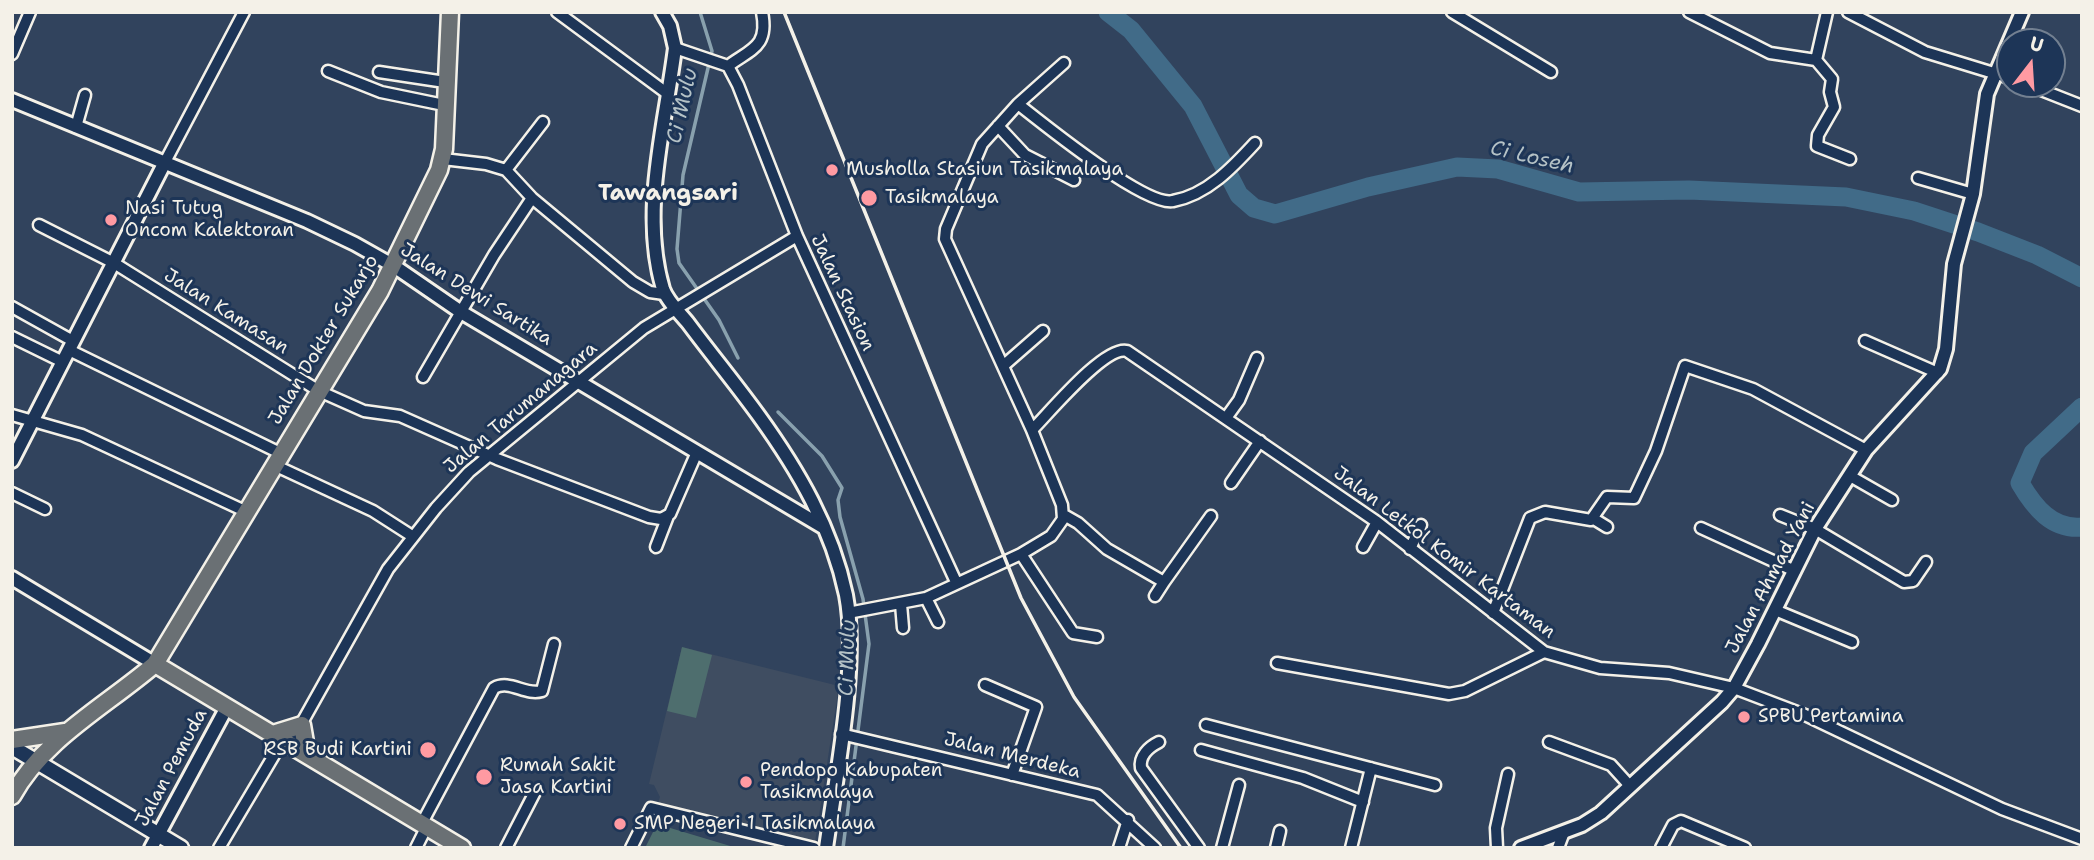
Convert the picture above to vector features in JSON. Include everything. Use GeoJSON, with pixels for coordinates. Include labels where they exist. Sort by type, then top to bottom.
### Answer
{"type":"FeatureCollection","features":[{"type":"Feature","properties":{"kind":"main road","name":"Jalan Dokter Sukarjo"},"geometry":{"type":"LineString","coordinates":[[12,796],[36,760],[155,664],[394,266],[443,159],[447,13]]}},
{"type":"Feature","properties":{"kind":"main road"},"geometry":{"type":"LineString","coordinates":[[155,664],[463,848]]}},
{"type":"Feature","properties":{"kind":"main road"},"geometry":{"type":"LineString","coordinates":[[282,739],[302,725],[307,754]]}},
{"type":"Feature","properties":{"kind":"main road"},"geometry":{"type":"LineString","coordinates":[[12,740],[68,732]]}},
{"type":"Feature","properties":{"kind":"main road"},"geometry":{"type":"LineString","coordinates":[[12,747],[36,760],[155,841],[181,848]]}},
{"type":"Feature","properties":{"kind":"street"},"geometry":{"type":"LineString","coordinates":[[12,54],[30,12]]}},
{"type":"Feature","properties":{"kind":"street"},"geometry":{"type":"LineString","coordinates":[[12,461],[244,12]]}},
{"type":"Feature","properties":{"kind":"street"},"geometry":{"type":"LineString","coordinates":[[557,12],[668,94]]}},
{"type":"Feature","properties":{"kind":"street"},"geometry":{"type":"LineString","coordinates":[[662,12],[670,26],[675,48],[652,209],[654,256],[664,294],[774,437],[807,488],[853,612],[846,734],[826,848]]}},
{"type":"Feature","properties":{"kind":"street"},"geometry":{"type":"LineString","coordinates":[[675,48],[727,66],[755,48],[762,40],[765,30],[762,12]]}},
{"type":"Feature","properties":{"kind":"street"},"geometry":{"type":"LineString","coordinates":[[1689,12],[1770,53],[1816,60],[1831,75],[1830,92],[1834,107],[1818,135],[1818,146],[1850,159]]}},
{"type":"Feature","properties":{"kind":"street"},"geometry":{"type":"LineString","coordinates":[[1816,60],[1827,12]]}},
{"type":"Feature","properties":{"kind":"street"},"geometry":{"type":"LineString","coordinates":[[1848,12],[1925,52],[1995,72]]}},
{"type":"Feature","properties":{"kind":"street","name":"Jalan Ahmad Yani"},"geometry":{"type":"LineString","coordinates":[[1521,848],[1564,832],[1601,813],[1708,718],[1734,688],[1815,529],[1866,450],[1938,373],[1946,349],[1951,282],[1959,239],[1972,194],[1987,94],[2022,12]]}},
{"type":"Feature","properties":{"kind":"street"},"geometry":{"type":"LineString","coordinates":[[1455,13],[1551,72]]}},
{"type":"Feature","properties":{"kind":"street"},"geometry":{"type":"LineString","coordinates":[[1064,63],[1018,104],[977,154],[946,229],[945,239],[1032,430],[1064,515],[1078,523],[1107,549],[1164,582]]}},
{"type":"Feature","properties":{"kind":"street","name":"Jalan Stasion"},"geometry":{"type":"LineString","coordinates":[[727,66],[738,85],[797,236],[956,582]]}},
{"type":"Feature","properties":{"kind":"street"},"geometry":{"type":"LineString","coordinates":[[328,71],[381,93],[444,105]]}},
{"type":"Feature","properties":{"kind":"street"},"geometry":{"type":"LineString","coordinates":[[379,72],[445,82]]}},
{"type":"Feature","properties":{"kind":"street"},"geometry":{"type":"LineString","coordinates":[[76,127],[85,95]]}},
{"type":"Feature","properties":{"kind":"street"},"geometry":{"type":"LineString","coordinates":[[2062,98],[2082,106]]}},
{"type":"Feature","properties":{"kind":"street","name":"Jalan Dewi Sartika"},"geometry":{"type":"LineString","coordinates":[[12,100],[307,221],[394,266],[461,312],[580,380],[823,527]]}},
{"type":"Feature","properties":{"kind":"street"},"geometry":{"type":"LineString","coordinates":[[1018,104],[1073,147],[1154,198],[1173,201],[1212,184],[1231,169],[1255,143]]}},
{"type":"Feature","properties":{"kind":"street"},"geometry":{"type":"LineString","coordinates":[[506,170],[543,122]]}},
{"type":"Feature","properties":{"kind":"street"},"geometry":{"type":"LineString","coordinates":[[998,126],[1025,155],[1074,180]]}},
{"type":"Feature","properties":{"kind":"street"},"geometry":{"type":"LineString","coordinates":[[443,159],[486,164],[506,170],[532,198],[633,282],[650,292],[664,294]]}},
{"type":"Feature","properties":{"kind":"street"},"geometry":{"type":"LineString","coordinates":[[1919,178],[1972,194]]}},
{"type":"Feature","properties":{"kind":"street"},"geometry":{"type":"LineString","coordinates":[[423,377],[494,255],[532,198]]}},
{"type":"Feature","properties":{"kind":"street","name":"Jalan Kamasan"},"geometry":{"type":"LineString","coordinates":[[39,225],[114,263],[320,391],[364,411],[400,416],[488,456],[649,517],[661,519],[668,516]]}},
{"type":"Feature","properties":{"kind":"street","name":"Jalan Tarumanagara"},"geometry":{"type":"LineString","coordinates":[[302,725],[381,580],[412,536],[453,488],[643,328],[797,236]]}},
{"type":"Feature","properties":{"kind":"street"},"geometry":{"type":"LineString","coordinates":[[12,307],[68,351],[277,459],[412,536]]}},
{"type":"Feature","properties":{"kind":"street"},"geometry":{"type":"LineString","coordinates":[[1003,366],[1044,331]]}},
{"type":"Feature","properties":{"kind":"street"},"geometry":{"type":"LineString","coordinates":[[12,337],[68,351]]}},
{"type":"Feature","properties":{"kind":"street"},"geometry":{"type":"LineString","coordinates":[[1865,341],[1938,373]]}},
{"type":"Feature","properties":{"kind":"street","name":"Jalan Letkol Komir Kartaman"},"geometry":{"type":"LineString","coordinates":[[1032,430],[1083,377],[1118,350],[1127,351],[1377,522],[1544,652],[1600,668],[1669,673],[1734,688],[1804,715],[2002,809],[2082,839]]}},
{"type":"Feature","properties":{"kind":"street"},"geometry":{"type":"LineString","coordinates":[[1226,418],[1239,400],[1258,358]]}},
{"type":"Feature","properties":{"kind":"street"},"geometry":{"type":"LineString","coordinates":[[1594,519],[1607,497],[1631,499],[1635,496],[1656,451],[1685,366],[1753,389],[1866,450]]}},
{"type":"Feature","properties":{"kind":"street"},"geometry":{"type":"LineString","coordinates":[[12,415],[35,419],[82,435],[247,512]]}},
{"type":"Feature","properties":{"kind":"street"},"geometry":{"type":"LineString","coordinates":[[1231,483],[1260,441]]}},
{"type":"Feature","properties":{"kind":"street"},"geometry":{"type":"LineString","coordinates":[[656,547],[697,452]]}},
{"type":"Feature","properties":{"kind":"street"},"geometry":{"type":"LineString","coordinates":[[1850,476],[1892,500]]}},
{"type":"Feature","properties":{"kind":"street"},"geometry":{"type":"LineString","coordinates":[[12,493],[45,509]]}},
{"type":"Feature","properties":{"kind":"street"},"geometry":{"type":"LineString","coordinates":[[1493,613],[1530,518],[1545,512],[1594,519],[1607,527]]}},
{"type":"Feature","properties":{"kind":"street"},"geometry":{"type":"LineString","coordinates":[[1780,514],[1815,529],[1904,582],[1913,581],[1926,562]]}},
{"type":"Feature","properties":{"kind":"street"},"geometry":{"type":"LineString","coordinates":[[853,612],[926,598],[1021,554],[1054,534],[1064,515]]}},
{"type":"Feature","properties":{"kind":"street"},"geometry":{"type":"LineString","coordinates":[[1156,596],[1211,516]]}},
{"type":"Feature","properties":{"kind":"street"},"geometry":{"type":"LineString","coordinates":[[1363,547],[1377,522]]}},
{"type":"Feature","properties":{"kind":"street"},"geometry":{"type":"LineString","coordinates":[[1410,549],[1421,524]]}},
{"type":"Feature","properties":{"kind":"street"},"geometry":{"type":"LineString","coordinates":[[1701,528],[1795,570]]}},
{"type":"Feature","properties":{"kind":"street"},"geometry":{"type":"LineString","coordinates":[[1021,554],[1073,632],[1097,637]]}},
{"type":"Feature","properties":{"kind":"street"},"geometry":{"type":"LineString","coordinates":[[12,578],[155,664]]}},
{"type":"Feature","properties":{"kind":"street"},"geometry":{"type":"LineString","coordinates":[[926,598],[938,622]]}},
{"type":"Feature","properties":{"kind":"street"},"geometry":{"type":"LineString","coordinates":[[901,604],[903,628]]}},
{"type":"Feature","properties":{"kind":"street"},"geometry":{"type":"LineString","coordinates":[[1775,610],[1852,642]]}},
{"type":"Feature","properties":{"kind":"street"},"geometry":{"type":"LineString","coordinates":[[415,848],[494,688],[503,684],[533,693],[542,691],[554,644]]}},
{"type":"Feature","properties":{"kind":"street"},"geometry":{"type":"LineString","coordinates":[[1277,663],[1449,694],[1465,691],[1544,652]]}},
{"type":"Feature","properties":{"kind":"street"},"geometry":{"type":"LineString","coordinates":[[985,685],[1036,707],[1012,775]]}},
{"type":"Feature","properties":{"kind":"street","name":"Jalan Pemuda"},"geometry":{"type":"LineString","coordinates":[[155,841],[227,708]]}},
{"type":"Feature","properties":{"kind":"street"},"geometry":{"type":"LineString","coordinates":[[1206,725],[1435,785]]}},
{"type":"Feature","properties":{"kind":"street","name":"Jalan Merdeka"},"geometry":{"type":"LineString","coordinates":[[846,734],[1100,796],[1156,848]]}},
{"type":"Feature","properties":{"kind":"street"},"geometry":{"type":"LineString","coordinates":[[219,848],[282,739]]}},
{"type":"Feature","properties":{"kind":"street"},"geometry":{"type":"LineString","coordinates":[[1159,742],[1147,750],[1140,761],[1141,768],[1199,848]]}},
{"type":"Feature","properties":{"kind":"street"},"geometry":{"type":"LineString","coordinates":[[1549,742],[1611,765],[1630,786]]}},
{"type":"Feature","properties":{"kind":"street"},"geometry":{"type":"LineString","coordinates":[[1201,750],[1303,778],[1363,802]]}},
{"type":"Feature","properties":{"kind":"street"},"geometry":{"type":"LineString","coordinates":[[1350,848],[1371,768]]}},
{"type":"Feature","properties":{"kind":"street"},"geometry":{"type":"LineString","coordinates":[[1497,848],[1496,825],[1508,774]]}},
{"type":"Feature","properties":{"kind":"street"},"geometry":{"type":"LineString","coordinates":[[1222,848],[1239,785]]}},
{"type":"Feature","properties":{"kind":"street"},"geometry":{"type":"LineString","coordinates":[[506,848],[536,790]]}},
{"type":"Feature","properties":{"kind":"street"},"geometry":{"type":"LineString","coordinates":[[631,848],[651,808],[814,848]]}},
{"type":"Feature","properties":{"kind":"street"},"geometry":{"type":"LineString","coordinates":[[1119,848],[1128,820]]}},
{"type":"Feature","properties":{"kind":"street"},"geometry":{"type":"LineString","coordinates":[[1661,848],[1675,823],[1683,821],[1745,848]]}},
{"type":"Feature","properties":{"kind":"street"},"geometry":{"type":"LineString","coordinates":[[1276,848],[1280,831]]}},
{"type":"Feature","properties":{"kind":"street"},"geometry":{"type":"LineString","coordinates":[[1558,848],[1564,832]]}},
{"type":"Feature","properties":{"kind":"shaded area"},"geometry":{"type":"Polygon","coordinates":[[[682,647],[839,686],[815,842],[658,804],[660,797],[654,785],[649,784],[682,647]]]}},
{"type":"Feature","properties":{"kind":"green space"},"geometry":{"type":"Polygon","coordinates":[[[682,647],[712,655],[696,718],[667,711],[682,647]]]}},
{"type":"Feature","properties":{"kind":"green space"},"geometry":{"type":"Polygon","coordinates":[[[657,824],[737,848],[645,848],[657,824]]]}},
{"type":"Feature","properties":{"kind":"waterway","name":"Ci Mulu"},"geometry":{"type":"LineString","coordinates":[[700,12],[712,51],[683,175],[677,249],[679,263],[719,320],[738,358]]}},
{"type":"Feature","properties":{"kind":"waterway","name":"Ci Loseh"},"geometry":{"type":"LineString","coordinates":[[1108,12],[1131,30],[1193,106],[1239,195],[1254,208],[1275,214],[1368,187],[1457,167],[1498,169],[1579,192],[1689,190],[1846,197],[1914,211],[1978,232],[2037,255],[2082,278]]}},
{"type":"Feature","properties":{"kind":"waterway","name":"Ci Loseh"},"geometry":{"type":"LineString","coordinates":[[2082,407],[2033,453],[2020,483],[2031,500],[2053,521],[2071,527],[2082,527]]}},
{"type":"Feature","properties":{"kind":"waterway","name":"Ci Mulu"},"geometry":{"type":"LineString","coordinates":[[778,412],[822,456],[842,488],[838,500],[840,517],[863,599],[869,644],[843,848]]}},
{"type":"Feature","properties":{"kind":"railway"},"geometry":{"type":"LineString","coordinates":[[784,12],[1021,598],[1074,697],[1181,848]]}},
{"type":"Feature","properties":{"kind":"place","name":"Musholla Stasiun Tasikmalaya"},"geometry":{"type":"Point","coordinates":[832,170]}},
{"type":"Feature","properties":{"kind":"place","name":"Tasikmalaya"},"geometry":{"type":"Point","coordinates":[869,198]}},
{"type":"Feature","properties":{"kind":"place","name":"Nasi Tutug Oncom Kalektoran"},"geometry":{"type":"Point","coordinates":[111,220]}},
{"type":"Feature","properties":{"kind":"place","name":"SPBU Pertamina"},"geometry":{"type":"Point","coordinates":[1744,717]}},
{"type":"Feature","properties":{"kind":"place","name":"RSB Budi Kartini"},"geometry":{"type":"Point","coordinates":[428,750]}},
{"type":"Feature","properties":{"kind":"place","name":"Rumah Sakit Jasa Kartini"},"geometry":{"type":"Point","coordinates":[484,777]}},
{"type":"Feature","properties":{"kind":"place","name":"Pendopo Kabupaten Tasikmalaya"},"geometry":{"type":"Point","coordinates":[746,782]}},
{"type":"Feature","properties":{"kind":"place","name":"SMP Negeri 1 Tasikmalaya"},"geometry":{"type":"Point","coordinates":[620,824]}},
{"type":"Feature","properties":{"kind":"district","name":"Tawangsari"},"geometry":{"type":"Point","coordinates":[668,194]}}]}
